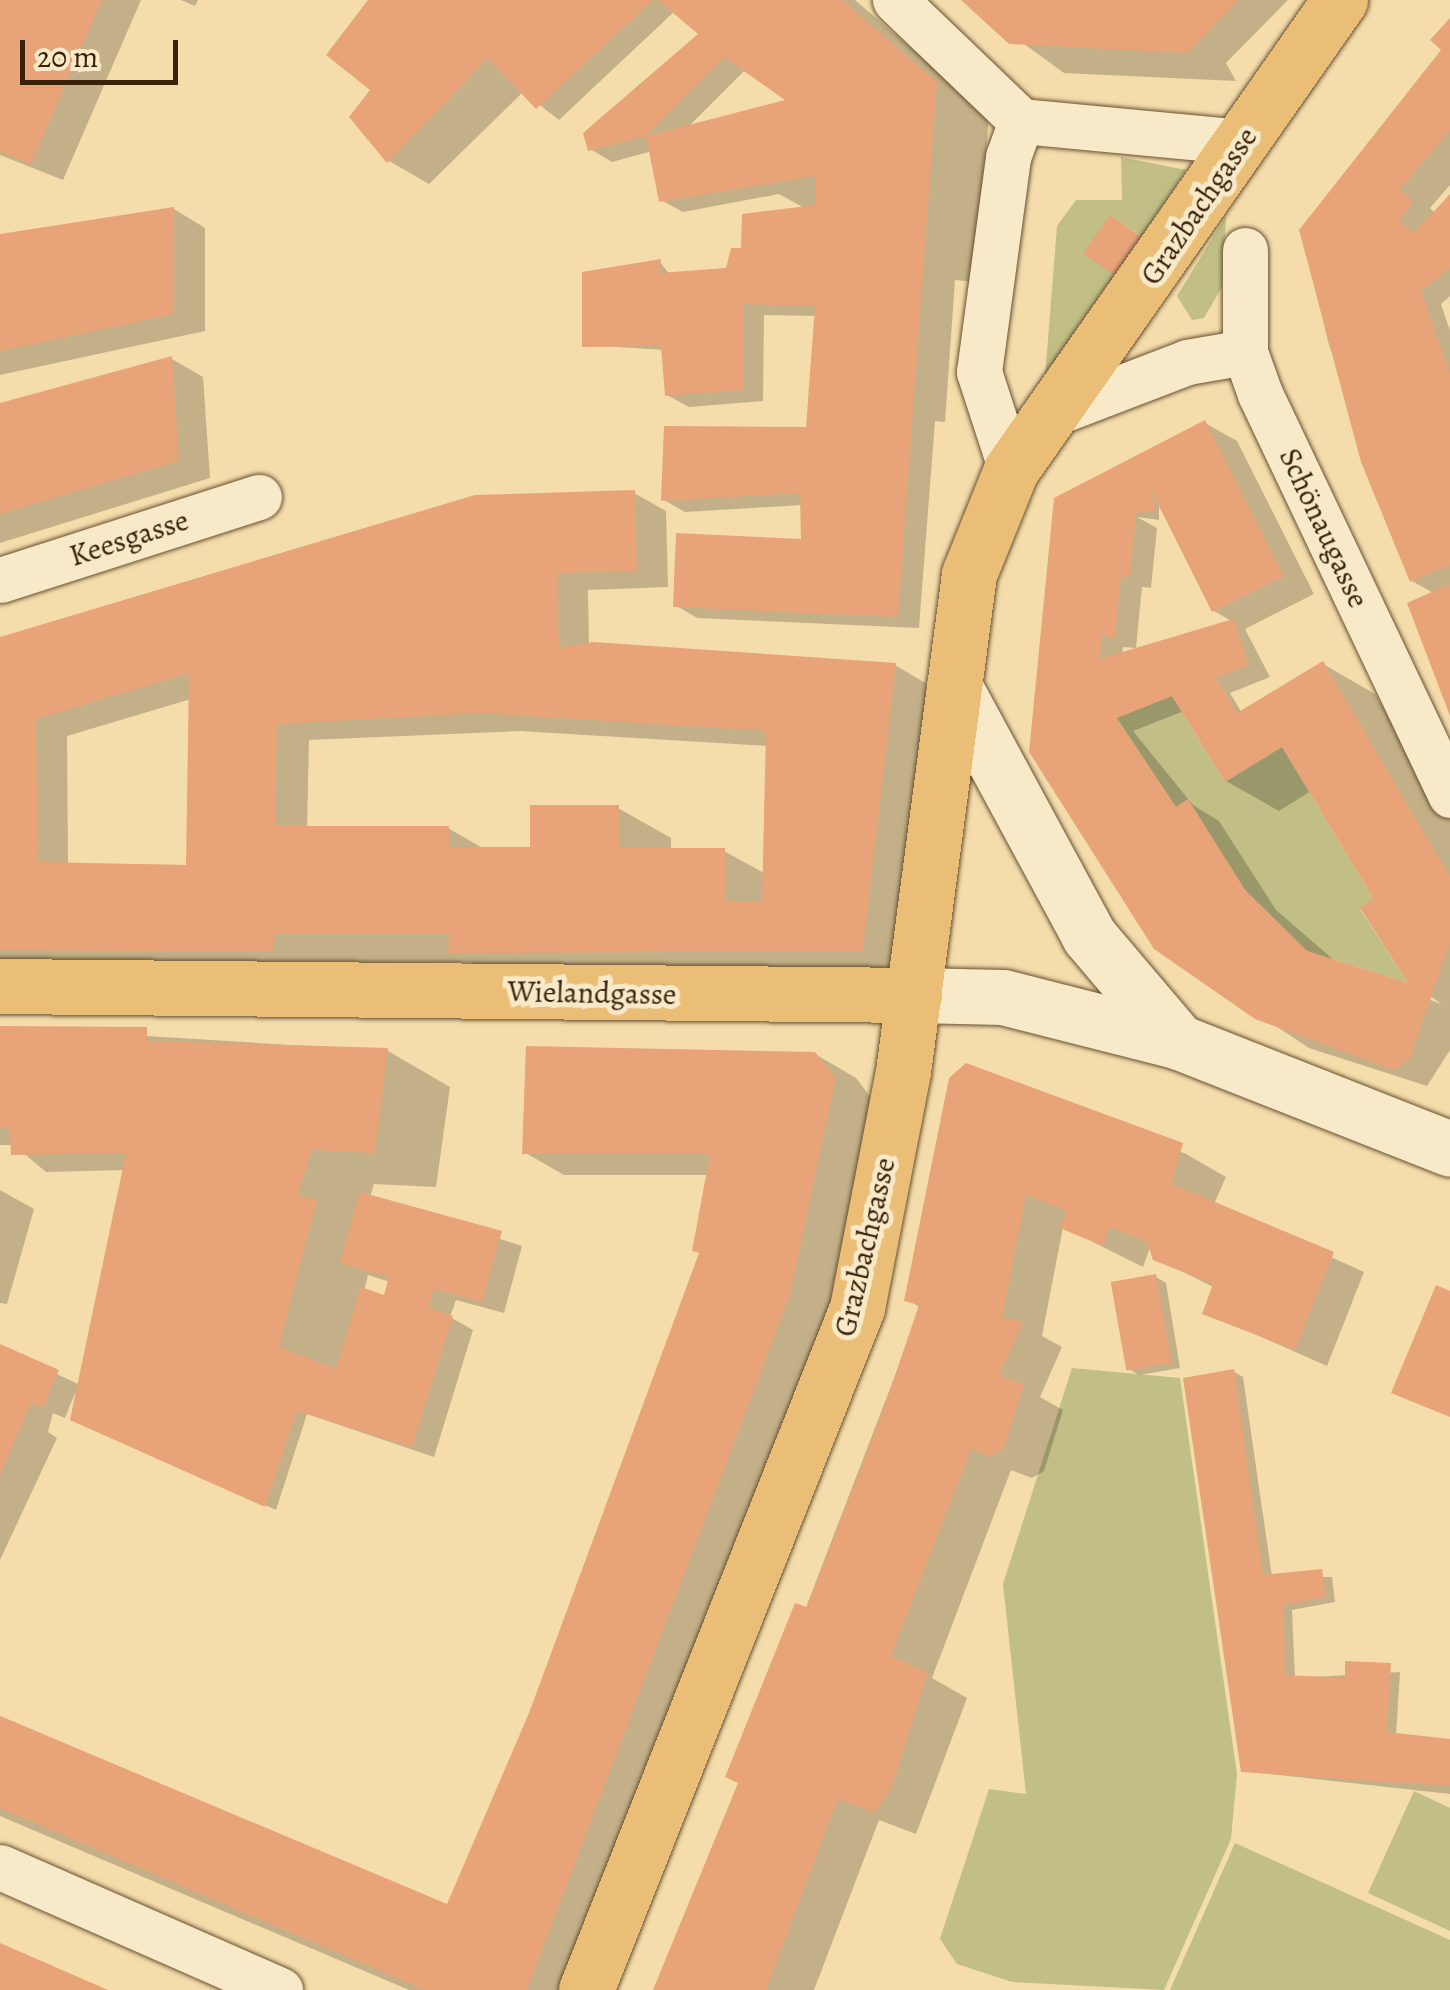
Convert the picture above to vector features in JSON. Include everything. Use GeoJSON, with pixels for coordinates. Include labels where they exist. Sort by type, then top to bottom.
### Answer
{"type":"FeatureCollection","features":[{"type":"Feature","properties":{"kind":"main road","name":"Grazbachgasse"},"geometry":{"type":"LineString","coordinates":[[586,1990],[857,1308],[914,996],[968,574],[1011,470],[1057,412],[1340,0]]}},
{"type":"Feature","properties":{"kind":"main road","name":"Wielandgasse"},"geometry":{"type":"LineString","coordinates":[[954,686],[1090,936],[1179,1042]]}},
{"type":"Feature","properties":{"kind":"main road","name":"Wielandgasse"},"geometry":{"type":"LineString","coordinates":[[0,986],[1003,998],[1179,1042],[1450,1149]]}},
{"type":"Feature","properties":{"kind":"street"},"geometry":{"type":"LineString","coordinates":[[895,0],[1022,122],[1244,142]]}},
{"type":"Feature","properties":{"kind":"street"},"geometry":{"type":"LineString","coordinates":[[1011,470],[979,372],[1008,157],[1022,122]]}},
{"type":"Feature","properties":{"kind":"street","name":"Schönaugasse"},"geometry":{"type":"LineString","coordinates":[[1245,250],[1245,352],[1450,795]]}},
{"type":"Feature","properties":{"kind":"street"},"geometry":{"type":"LineString","coordinates":[[1057,412],[1187,362],[1245,352]]}},
{"type":"Feature","properties":{"kind":"street","name":"Keesgasse"},"geometry":{"type":"LineString","coordinates":[[0,580],[259,497]]}},
{"type":"Feature","properties":{"kind":"street"},"geometry":{"type":"LineString","coordinates":[[0,1867],[280,1990]]}},
{"type":"Feature","properties":{"kind":"shaded area"},"geometry":{"type":"Polygon","coordinates":[[[1121,157],[1186,170],[1142,237],[1110,215],[1115,276],[1045,377],[1057,226],[1076,200],[1122,200],[1121,157]]]}},
{"type":"Feature","properties":{"kind":"shaded area"},"geometry":{"type":"Polygon","coordinates":[[[1226,216],[1222,287],[1204,318],[1192,320],[1177,296],[1226,216]]]}},
{"type":"Feature","properties":{"kind":"shaded area"},"geometry":{"type":"Polygon","coordinates":[[[1172,696],[1225,782],[1282,747],[1373,898],[1360,909],[1408,983],[1307,951],[1245,890],[1188,800],[1176,807],[1117,718],[1172,696]]]}},
{"type":"Feature","properties":{"kind":"shaded area"},"geometry":{"type":"Polygon","coordinates":[[[1072,1368],[1180,1378],[1237,1774],[1231,1839],[1164,1990],[1012,1982],[957,1964],[940,1939],[989,1789],[1026,1794],[1003,1584],[1072,1368]]]}},
{"type":"Feature","properties":{"kind":"shaded area"},"geometry":{"type":"Polygon","coordinates":[[[1414,1791],[1450,1808],[1450,1931],[1368,1893],[1414,1791]]]}},
{"type":"Feature","properties":{"kind":"shaded area"},"geometry":{"type":"Polygon","coordinates":[[[1235,1843],[1450,1940],[1450,1990],[1170,1990],[1235,1843]]]}},
{"type":"Feature","properties":{"kind":"building"},"geometry":{"type":"Polygon","coordinates":[[[0,0],[102,0],[31,164],[0,152],[0,0]]]}},
{"type":"Feature","properties":{"kind":"building"},"geometry":{"type":"Polygon","coordinates":[[[368,0],[653,0],[536,109],[488,58],[387,163],[349,117],[370,90],[326,55],[368,0]]]}},
{"type":"Feature","properties":{"kind":"building"},"geometry":{"type":"Polygon","coordinates":[[[658,0],[842,0],[937,82],[898,617],[673,607],[676,533],[801,539],[800,493],[661,501],[664,426],[806,427],[815,306],[743,304],[743,390],[665,396],[661,346],[582,347],[582,272],[661,259],[660,273],[726,268],[731,248],[741,248],[742,214],[816,205],[815,176],[659,202],[646,136],[588,151],[583,133],[698,34],[658,0]],[[724,57],[646,136],[785,100],[724,57]]]}},
{"type":"Feature","properties":{"kind":"building"},"geometry":{"type":"Polygon","coordinates":[[[961,0],[1239,0],[1187,53],[1009,44],[961,0]]]}},
{"type":"Feature","properties":{"kind":"building"},"geometry":{"type":"Polygon","coordinates":[[[1450,18],[1450,130],[1400,189],[1413,203],[1399,221],[1414,233],[1450,194],[1450,268],[1421,291],[1450,374],[1450,565],[1410,582],[1361,462],[1299,230],[1441,50],[1430,40],[1450,18]]]}},
{"type":"Feature","properties":{"kind":"building"},"geometry":{"type":"Polygon","coordinates":[[[174,207],[174,314],[0,351],[0,234],[174,207]]]}},
{"type":"Feature","properties":{"kind":"building"},"geometry":{"type":"Polygon","coordinates":[[[1110,215],[1142,237],[1115,276],[1083,254],[1110,215]]]}},
{"type":"Feature","properties":{"kind":"building"},"geometry":{"type":"Polygon","coordinates":[[[172,356],[179,461],[0,514],[0,403],[172,356]]]}},
{"type":"Feature","properties":{"kind":"building"},"geometry":{"type":"Polygon","coordinates":[[[1205,420],[1284,576],[1212,612],[1150,488],[1156,511],[1136,513],[1130,577],[1121,576],[1115,638],[1102,636],[1099,659],[1233,619],[1249,665],[1216,678],[1237,713],[1323,661],[1450,877],[1450,943],[1410,1058],[1394,1070],[1255,1019],[1154,949],[1029,752],[1054,498],[1205,420]],[[1172,696],[1116,718],[1176,807],[1188,799],[1245,890],[1307,951],[1408,983],[1360,908],[1373,898],[1282,747],[1225,782],[1172,696]]]}},
{"type":"Feature","properties":{"kind":"building"},"geometry":{"type":"Polygon","coordinates":[[[635,490],[637,571],[557,573],[559,648],[593,642],[896,663],[863,951],[448,953],[449,934],[275,934],[273,952],[0,950],[0,637],[475,495],[635,490]],[[189,673],[36,719],[38,862],[186,865],[189,673]],[[480,713],[277,724],[275,826],[449,826],[450,847],[530,847],[530,805],[619,805],[619,848],[725,848],[725,901],[762,901],[766,731],[480,713]]]}},
{"type":"Feature","properties":{"kind":"building"},"geometry":{"type":"Polygon","coordinates":[[[1450,584],[1450,716],[1407,603],[1450,584]]]}},
{"type":"Feature","properties":{"kind":"building"},"geometry":{"type":"Polygon","coordinates":[[[0,1026],[147,1027],[147,1041],[388,1048],[375,1153],[312,1150],[297,1196],[317,1200],[279,1347],[336,1369],[361,1287],[384,1295],[389,1277],[340,1263],[360,1192],[502,1231],[482,1302],[434,1289],[428,1308],[453,1316],[412,1447],[297,1411],[265,1507],[70,1420],[126,1153],[11,1155],[10,1127],[0,1127],[0,1026]]]}},
{"type":"Feature","properties":{"kind":"building"},"geometry":{"type":"Polygon","coordinates":[[[526,1046],[815,1052],[836,1078],[790,1295],[527,1990],[425,1990],[0,1808],[0,1716],[447,1904],[529,1713],[699,1253],[692,1251],[710,1154],[522,1154],[526,1046]]]}},
{"type":"Feature","properties":{"kind":"building"},"geometry":{"type":"Polygon","coordinates":[[[966,1063],[1183,1143],[1172,1184],[1334,1252],[1295,1350],[1202,1314],[1213,1284],[1153,1260],[1147,1242],[1110,1227],[1103,1246],[1060,1228],[1067,1211],[1026,1195],[1002,1318],[1023,1322],[999,1375],[1024,1385],[1004,1448],[990,1457],[971,1449],[891,1656],[928,1673],[892,1787],[875,1813],[838,1799],[766,1990],[653,1990],[738,1783],[725,1777],[795,1603],[807,1607],[919,1305],[904,1301],[949,1078],[966,1063]]]}},
{"type":"Feature","properties":{"kind":"building"},"geometry":{"type":"Polygon","coordinates":[[[1156,1274],[1172,1363],[1126,1371],[1111,1282],[1156,1274]]]}},
{"type":"Feature","properties":{"kind":"building"},"geometry":{"type":"Polygon","coordinates":[[[1436,1285],[1450,1291],[1450,1417],[1391,1393],[1436,1285]]]}},
{"type":"Feature","properties":{"kind":"building"},"geometry":{"type":"Polygon","coordinates":[[[0,1344],[59,1370],[43,1407],[31,1403],[0,1475],[0,1344]]]}},
{"type":"Feature","properties":{"kind":"building"},"geometry":{"type":"Polygon","coordinates":[[[1234,1369],[1263,1575],[1322,1569],[1326,1597],[1283,1605],[1286,1675],[1345,1678],[1345,1661],[1391,1663],[1387,1732],[1450,1739],[1450,1786],[1241,1772],[1183,1378],[1234,1369]]]}},
{"type":"Feature","properties":{"kind":"building"},"geometry":{"type":"Polygon","coordinates":[[[0,1943],[108,1990],[0,1990],[0,1943]]]}}]}
